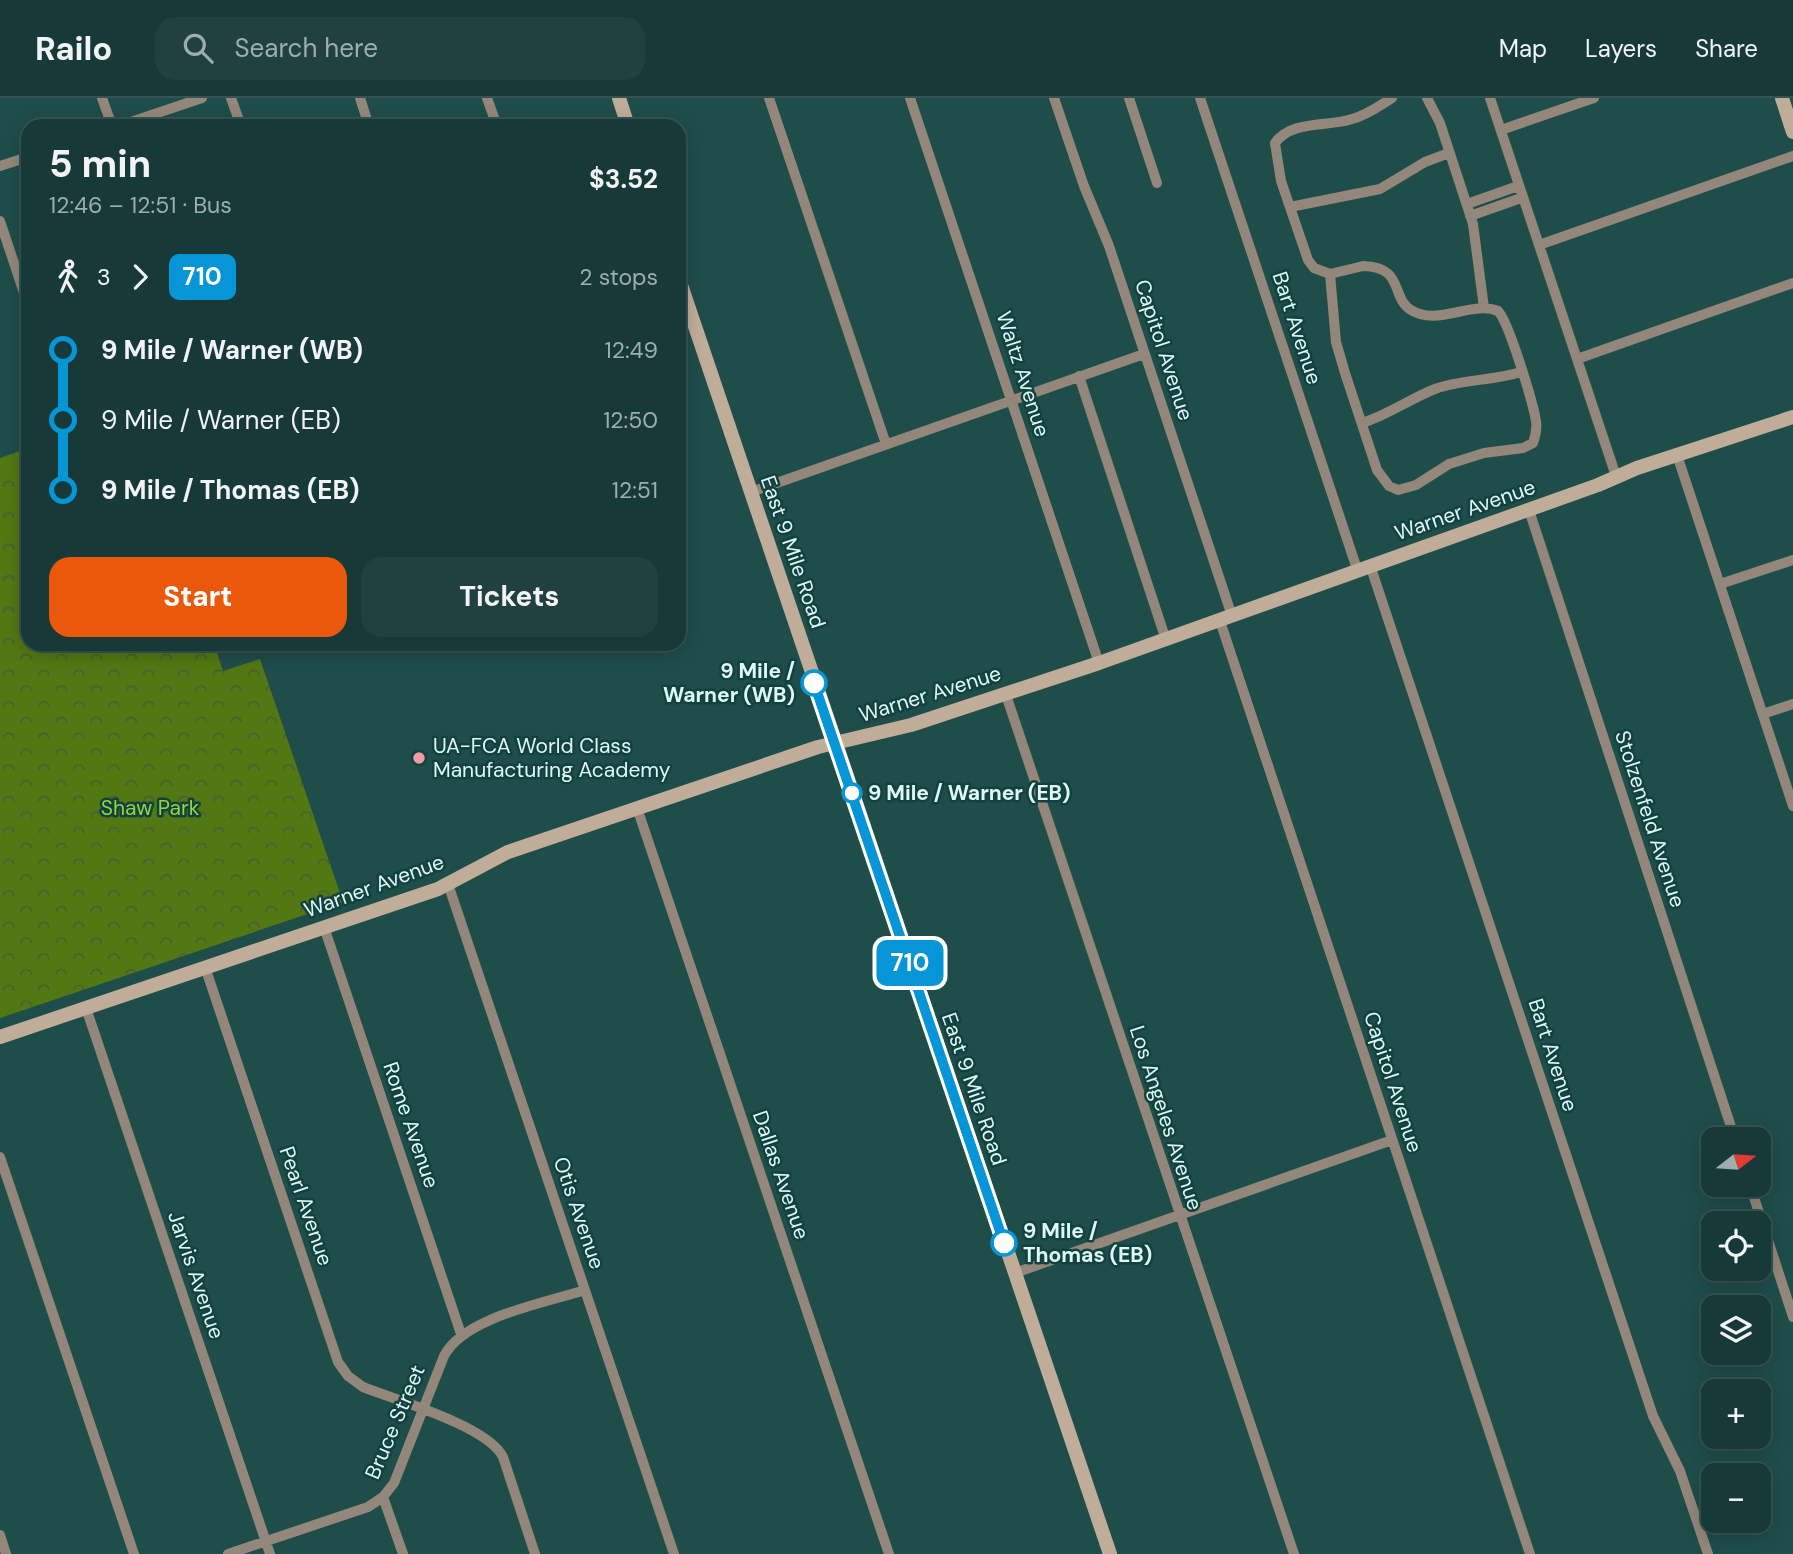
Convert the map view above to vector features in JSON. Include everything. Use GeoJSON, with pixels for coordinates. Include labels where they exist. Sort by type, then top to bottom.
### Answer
{"type":"FeatureCollection","features":[{"type":"Feature","properties":{"kind":"street"},"geometry":{"type":"LineString","coordinates":[[102,98],[110,119]]}},
{"type":"Feature","properties":{"kind":"street"},"geometry":{"type":"LineString","coordinates":[[140,119],[202,98]]}},
{"type":"Feature","properties":{"kind":"street"},"geometry":{"type":"LineString","coordinates":[[231,98],[238,119]]}},
{"type":"Feature","properties":{"kind":"street"},"geometry":{"type":"LineString","coordinates":[[359,98],[366,119]]}},
{"type":"Feature","properties":{"kind":"street"},"geometry":{"type":"LineString","coordinates":[[487,98],[494,119]]}},
{"type":"Feature","properties":{"kind":"street"},"geometry":{"type":"LineString","coordinates":[[619,98],[626,119]]}},
{"type":"Feature","properties":{"kind":"street"},"geometry":{"type":"LineString","coordinates":[[769,98],[886,444]]}},
{"type":"Feature","properties":{"kind":"street","name":"Waltz Avenue"},"geometry":{"type":"LineString","coordinates":[[910,98],[1099,663]]}},
{"type":"Feature","properties":{"kind":"street","name":"Capitol Avenue"},"geometry":{"type":"LineString","coordinates":[[1054,98],[1084,186],[1109,246],[1392,1140],[1530,1554]]}},
{"type":"Feature","properties":{"kind":"street"},"geometry":{"type":"LineString","coordinates":[[1129,98],[1157,183]]}},
{"type":"Feature","properties":{"kind":"street","name":"Bart Avenue"},"geometry":{"type":"LineString","coordinates":[[1200,98],[1653,1416],[1680,1471],[1708,1554]]}},
{"type":"Feature","properties":{"kind":"street"},"geometry":{"type":"LineString","coordinates":[[1329,274],[1336,342],[1377,470],[1389,486],[1398,490],[1416,485],[1449,464],[1484,453],[1523,448],[1534,443],[1536,421],[1503,316],[1492,308],[1427,315],[1408,308],[1393,279],[1376,267],[1329,274],[1314,268],[1308,260],[1275,156],[1275,143],[1281,134],[1291,130],[1350,120],[1392,98]]}},
{"type":"Feature","properties":{"kind":"street"},"geometry":{"type":"LineString","coordinates":[[1427,98],[1435,109],[1470,216],[1477,242],[1484,308]]}},
{"type":"Feature","properties":{"kind":"street"},"geometry":{"type":"LineString","coordinates":[[1490,98],[1521,198],[1539,244],[1616,476]]}},
{"type":"Feature","properties":{"kind":"street"},"geometry":{"type":"LineString","coordinates":[[1501,130],[1594,98]]}},
{"type":"Feature","properties":{"kind":"street"},"geometry":{"type":"LineString","coordinates":[[1782,98],[1793,132]]}},
{"type":"Feature","properties":{"kind":"street"},"geometry":{"type":"LineString","coordinates":[[1290,207],[1380,189],[1425,162],[1449,153]]}},
{"type":"Feature","properties":{"kind":"street"},"geometry":{"type":"LineString","coordinates":[[1539,244],[1793,156]]}},
{"type":"Feature","properties":{"kind":"street"},"geometry":{"type":"LineString","coordinates":[[0,166],[21,159]]}},
{"type":"Feature","properties":{"kind":"street"},"geometry":{"type":"LineString","coordinates":[[1466,204],[1518,186]]}},
{"type":"Feature","properties":{"kind":"street"},"geometry":{"type":"LineString","coordinates":[[1470,216],[1521,198]]}},
{"type":"Feature","properties":{"kind":"street"},"geometry":{"type":"LineString","coordinates":[[0,221],[21,284]]}},
{"type":"Feature","properties":{"kind":"street"},"geometry":{"type":"LineString","coordinates":[[1577,359],[1793,283]]}},
{"type":"Feature","properties":{"kind":"street","name":"East 9 Mile Road"},"geometry":{"type":"LineString","coordinates":[[686,300],[1110,1554]]}},
{"type":"Feature","properties":{"kind":"street"},"geometry":{"type":"LineString","coordinates":[[751,492],[1144,354]]}},
{"type":"Feature","properties":{"kind":"street"},"geometry":{"type":"LineString","coordinates":[[1362,423],[1386,415],[1440,387],[1521,372]]}},
{"type":"Feature","properties":{"kind":"street"},"geometry":{"type":"LineString","coordinates":[[1079,376],[1166,640]]}},
{"type":"Feature","properties":{"kind":"street","name":"Warner Avenue"},"geometry":{"type":"LineString","coordinates":[[0,1037],[448,884],[508,852],[835,743],[911,725],[1099,663],[1529,510],[1616,476],[1793,417]]}},
{"type":"Feature","properties":{"kind":"street"},"geometry":{"type":"LineString","coordinates":[[1677,455],[1793,806]]}},
{"type":"Feature","properties":{"kind":"street","name":"Stolzenfeld Avenue"},"geometry":{"type":"LineString","coordinates":[[1529,510],[1731,1127]]}},
{"type":"Feature","properties":{"kind":"street"},"geometry":{"type":"LineString","coordinates":[[1720,584],[1793,560]]}},
{"type":"Feature","properties":{"kind":"street","name":"Los Angeles Avenue"},"geometry":{"type":"LineString","coordinates":[[1005,692],[1177,1214],[1293,1554]]}},
{"type":"Feature","properties":{"kind":"street"},"geometry":{"type":"LineString","coordinates":[[1763,714],[1793,704]]}},
{"type":"Feature","properties":{"kind":"street","name":"Dallas Avenue"},"geometry":{"type":"LineString","coordinates":[[637,808],[890,1554]]}},
{"type":"Feature","properties":{"kind":"street","name":"Otis Avenue"},"geometry":{"type":"LineString","coordinates":[[448,884],[674,1554]]}},
{"type":"Feature","properties":{"kind":"street","name":"Rome Avenue"},"geometry":{"type":"LineString","coordinates":[[324,928],[461,1335]]}},
{"type":"Feature","properties":{"kind":"street","name":"Pearl Avenue"},"geometry":{"type":"LineString","coordinates":[[205,968],[338,1362],[348,1376],[362,1387],[423,1411]]}},
{"type":"Feature","properties":{"kind":"street","name":"Jarvis Avenue"},"geometry":{"type":"LineString","coordinates":[[86,1008],[270,1554]]}},
{"type":"Feature","properties":{"kind":"street"},"geometry":{"type":"LineString","coordinates":[[1015,1273],[1392,1140]]}},
{"type":"Feature","properties":{"kind":"street"},"geometry":{"type":"LineString","coordinates":[[0,1157],[134,1554]]}},
{"type":"Feature","properties":{"kind":"street"},"geometry":{"type":"LineString","coordinates":[[1754,1197],[1793,1317]]}},
{"type":"Feature","properties":{"kind":"street"},"geometry":{"type":"LineString","coordinates":[[461,1335],[474,1327],[585,1290]]}},
{"type":"Feature","properties":{"kind":"street","name":"Bruce Street"},"geometry":{"type":"LineString","coordinates":[[228,1554],[368,1507],[383,1497],[397,1477],[448,1349],[461,1335]]}},
{"type":"Feature","properties":{"kind":"street"},"geometry":{"type":"LineString","coordinates":[[423,1411],[474,1430],[495,1444],[503,1457],[535,1554]]}},
{"type":"Feature","properties":{"kind":"street"},"geometry":{"type":"LineString","coordinates":[[383,1497],[402,1554]]}},
{"type":"Feature","properties":{"kind":"street"},"geometry":{"type":"LineString","coordinates":[[0,1535],[6,1554]]}},
{"type":"Feature","properties":{"kind":"green space","name":"Shaw Park"},"geometry":{"type":"Polygon","coordinates":[[[21,450],[21,651],[216,651],[223,671],[260,659],[343,902],[0,1018],[0,458],[21,450]]]}},
{"type":"Feature","properties":{"kind":"bus line","name":"710"},"geometry":{"type":"LineString","coordinates":[[814,683],[1004,1243]]}},
{"type":"Feature","properties":{"kind":"place","name":"9 Mile / Warner (WB)"},"geometry":{"type":"Point","coordinates":[814,683]}},
{"type":"Feature","properties":{"kind":"place","name":"UA-FCA World Class Manufacturing Academy"},"geometry":{"type":"Point","coordinates":[419,758]}},
{"type":"Feature","properties":{"kind":"place","name":"9 Mile / Warner (EB)"},"geometry":{"type":"Point","coordinates":[852,793]}},
{"type":"Feature","properties":{"kind":"place","name":"9 Mile / Thomas (EB)"},"geometry":{"type":"Point","coordinates":[1004,1243]}}]}
